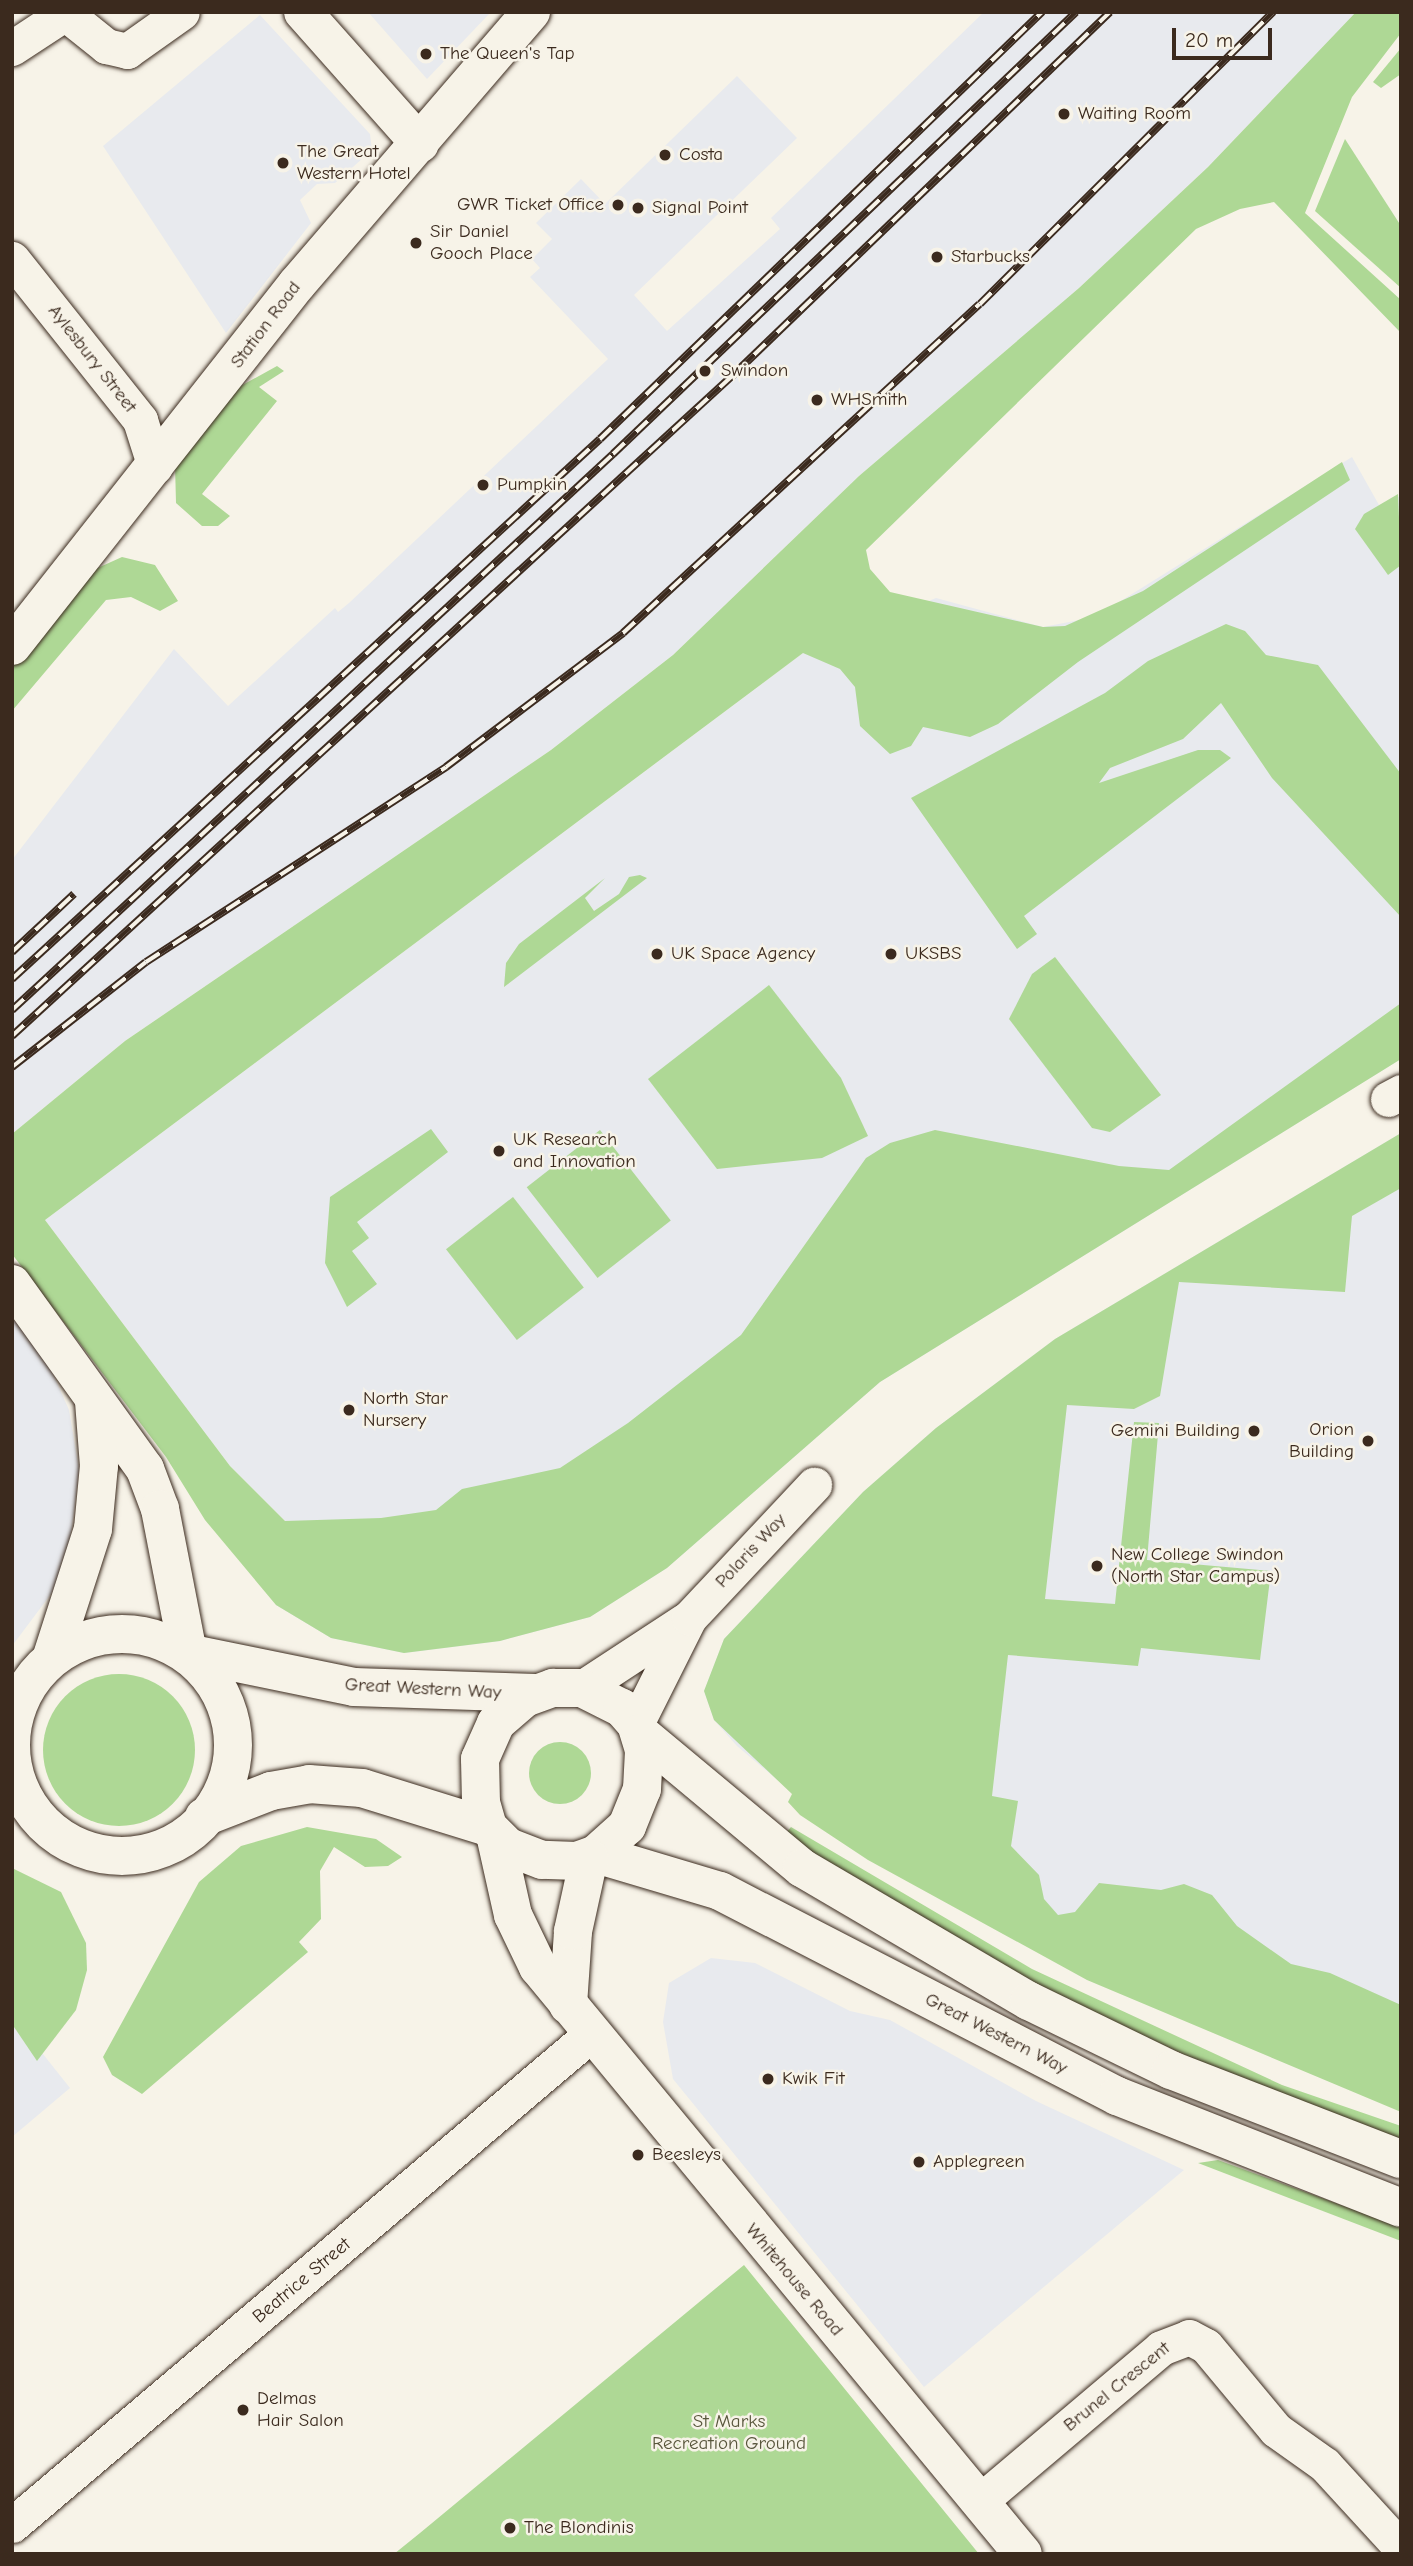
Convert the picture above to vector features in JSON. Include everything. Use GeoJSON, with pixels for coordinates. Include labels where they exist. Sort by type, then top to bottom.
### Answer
{"type":"FeatureCollection","features":[{"type":"Feature","properties":{"kind":"main road"},"geometry":{"type":"LineString","coordinates":[[303,12],[420,144]]}},
{"type":"Feature","properties":{"kind":"main road","name":"Station Road"},"geometry":{"type":"LineString","coordinates":[[12,646],[296,284],[420,144],[531,12]]}},
{"type":"Feature","properties":{"kind":"main road"},"geometry":{"type":"LineString","coordinates":[[12,1284],[145,1469],[160,1509],[188,1653]]}},
{"type":"Feature","properties":{"kind":"main road"},"geometry":{"type":"LineString","coordinates":[[52,1656],[93,1529],[99,1466],[94,1401]]}},
{"type":"Feature","properties":{"kind":"main road"},"geometry":{"type":"LineString","coordinates":[[55,1839],[28,1801],[15,1766],[15,1722],[19,1693],[52,1656],[87,1640],[128,1634],[159,1638],[188,1653],[217,1687],[229,1720],[229,1767],[204,1817]]}},
{"type":"Feature","properties":{"kind":"main road","name":"Great Western Way"},"geometry":{"type":"LineString","coordinates":[[188,1653],[354,1687],[535,1693]]}},
{"type":"Feature","properties":{"kind":"main road"},"geometry":{"type":"LineString","coordinates":[[492,1833],[479,1785],[482,1748],[506,1711],[535,1693],[582,1688],[622,1708],[638,1729],[802,1868],[1028,2001],[1171,2070],[1401,2159]]}},
{"type":"Feature","properties":{"kind":"main road"},"geometry":{"type":"LineString","coordinates":[[579,2020],[573,1931],[593,1856],[635,1810],[645,1771],[638,1729]]}},
{"type":"Feature","properties":{"kind":"main road"},"geometry":{"type":"LineString","coordinates":[[12,1829],[55,1839],[97,1856],[138,1856],[175,1840],[204,1817],[271,1791],[322,1785],[392,1796],[492,1833],[542,1860],[593,1856]]}},
{"type":"Feature","properties":{"kind":"main road","name":"Whitehouse Road"},"geometry":{"type":"LineString","coordinates":[[492,1833],[525,1946],[579,2020],[1023,2554]]}},
{"type":"Feature","properties":{"kind":"main road","name":"Great Western Way"},"geometry":{"type":"LineString","coordinates":[[593,1856],[720,1891],[1117,2096],[1401,2208]]}},
{"type":"Feature","properties":{"kind":"street"},"geometry":{"type":"LineString","coordinates":[[12,48],[65,13],[106,46],[127,51],[182,12]]}},
{"type":"Feature","properties":{"kind":"street","name":"Aylesbury Street"},"geometry":{"type":"LineString","coordinates":[[12,258],[140,420],[155,467]]}},
{"type":"Feature","properties":{"kind":"street","name":"Polaris Way"},"geometry":{"type":"LineString","coordinates":[[582,1688],[690,1618],[814,1485]]}},
{"type":"Feature","properties":{"kind":"street","name":"Polaris Way"},"geometry":{"type":"LineString","coordinates":[[638,1729],[690,1618]]}},
{"type":"Feature","properties":{"kind":"street","name":"Beatrice Street"},"geometry":{"type":"LineString","coordinates":[[12,2525],[579,2020]]}},
{"type":"Feature","properties":{"kind":"street","name":"Brunel Crescent"},"geometry":{"type":"LineString","coordinates":[[979,2502],[1161,2348],[1189,2337],[1206,2346],[1269,2424],[1325,2465],[1401,2548]]}},
{"type":"Feature","properties":{"kind":"shaded area","name":"The Queen's Tap"},"geometry":{"type":"Polygon","coordinates":[[[368,12],[491,12],[427,79],[368,12]]]}},
{"type":"Feature","properties":{"kind":"shaded area"},"geometry":{"type":"Polygon","coordinates":[[[984,12],[1356,12],[1208,167],[1079,288],[859,476],[673,655],[551,750],[125,1041],[12,1134],[12,860],[174,649],[228,706],[335,608],[338,612],[349,603],[608,359],[530,277],[540,268],[532,259],[552,239],[536,223],[581,179],[605,204],[737,76],[797,138],[634,295],[667,331],[780,229],[771,218],[984,12]]]}},
{"type":"Feature","properties":{"kind":"shaded area"},"geometry":{"type":"Polygon","coordinates":[[[260,15],[370,134],[372,150],[335,183],[317,184],[300,200],[311,223],[226,333],[103,146],[260,15]]]}},
{"type":"Feature","properties":{"kind":"shaded area"},"geometry":{"type":"Polygon","coordinates":[[[1352,457],[1379,505],[1401,496],[1401,1059],[880,1382],[667,1568],[590,1617],[500,1641],[404,1653],[331,1638],[276,1605],[285,1521],[230,1466],[45,1220],[803,653],[936,598],[1043,627],[1095,617],[1352,457]]]}},
{"type":"Feature","properties":{"kind":"shaded area","name":"New College Swindon (North Star Campus)"},"geometry":{"type":"Polygon","coordinates":[[[1401,1133],[1401,2106],[819,1815],[737,1746],[714,1720],[704,1691],[724,1639],[863,1492],[936,1428],[1055,1339],[1401,1133]]]}},
{"type":"Feature","properties":{"kind":"shaded area"},"geometry":{"type":"Polygon","coordinates":[[[12,1312],[50,1367],[69,1410],[79,1470],[71,1534],[54,1590],[12,1646],[12,1312]]]}},
{"type":"Feature","properties":{"kind":"shaded area"},"geometry":{"type":"Polygon","coordinates":[[[12,1876],[35,2044],[70,2088],[12,2137],[12,1876]]]}},
{"type":"Feature","properties":{"kind":"shaded area"},"geometry":{"type":"Polygon","coordinates":[[[711,1958],[755,1963],[850,2011],[890,2020],[1036,2101],[1184,2170],[924,2387],[673,2079],[663,2022],[669,1983],[711,1958]]]}},
{"type":"Feature","properties":{"kind":"green space"},"geometry":{"type":"Polygon","coordinates":[[[1356,12],[1401,12],[1401,33],[1352,97],[1305,213],[1401,300],[1401,333],[1274,202],[1240,209],[1196,229],[866,550],[870,569],[890,592],[1043,627],[1065,626],[1143,591],[1342,462],[1350,480],[1078,662],[998,724],[970,737],[923,727],[911,746],[890,754],[860,726],[855,687],[840,669],[803,653],[45,1220],[230,1466],[285,1521],[381,1518],[436,1510],[462,1489],[560,1468],[628,1423],[741,1335],[866,1158],[890,1143],[935,1130],[1119,1166],[1169,1170],[1401,1003],[1401,1059],[880,1382],[667,1568],[590,1617],[500,1641],[404,1653],[331,1638],[276,1605],[205,1520],[166,1457],[12,1254],[12,1134],[125,1041],[551,750],[673,655],[859,476],[1079,288],[1208,167],[1356,12]]]}},
{"type":"Feature","properties":{"kind":"green space"},"geometry":{"type":"Polygon","coordinates":[[[1401,48],[1401,74],[1381,88],[1373,82],[1401,48]]]}},
{"type":"Feature","properties":{"kind":"green space"},"geometry":{"type":"Polygon","coordinates":[[[1345,139],[1401,226],[1401,288],[1315,211],[1345,139]]]}},
{"type":"Feature","properties":{"kind":"green space"},"geometry":{"type":"Polygon","coordinates":[[[277,366],[284,371],[259,387],[277,401],[202,494],[230,516],[218,526],[202,526],[176,503],[175,465],[237,388],[277,366]]]}},
{"type":"Feature","properties":{"kind":"green space"},"geometry":{"type":"Polygon","coordinates":[[[1398,494],[1401,565],[1388,575],[1355,529],[1364,514],[1398,494]]]}},
{"type":"Feature","properties":{"kind":"green space"},"geometry":{"type":"Polygon","coordinates":[[[122,557],[155,565],[178,601],[160,611],[131,597],[106,600],[12,711],[12,663],[91,571],[122,557]]]}},
{"type":"Feature","properties":{"kind":"green space"},"geometry":{"type":"Polygon","coordinates":[[[1226,624],[1245,631],[1266,655],[1318,665],[1401,774],[1401,917],[1272,778],[1221,703],[1183,739],[1110,768],[1099,783],[1198,750],[1220,750],[1231,758],[1024,916],[1037,934],[1017,949],[911,798],[1105,693],[1148,661],[1226,624]]]}},
{"type":"Feature","properties":{"kind":"green space"},"geometry":{"type":"Polygon","coordinates":[[[640,875],[647,878],[504,987],[506,963],[519,944],[605,878],[585,898],[594,911],[619,894],[629,877],[640,875]]]}},
{"type":"Feature","properties":{"kind":"green space"},"geometry":{"type":"Polygon","coordinates":[[[1055,957],[1161,1095],[1110,1132],[1092,1128],[1009,1019],[1032,974],[1055,957]]]}},
{"type":"Feature","properties":{"kind":"green space"},"geometry":{"type":"Polygon","coordinates":[[[769,985],[841,1078],[868,1136],[822,1158],[717,1169],[648,1079],[769,985]]]}},
{"type":"Feature","properties":{"kind":"green space"},"geometry":{"type":"Polygon","coordinates":[[[431,1129],[448,1152],[357,1222],[369,1238],[352,1251],[377,1284],[347,1307],[325,1263],[330,1197],[431,1129]]]}},
{"type":"Feature","properties":{"kind":"green space"},"geometry":{"type":"Polygon","coordinates":[[[600,1130],[671,1221],[598,1278],[527,1187],[600,1130]]]}},
{"type":"Feature","properties":{"kind":"green space"},"geometry":{"type":"Polygon","coordinates":[[[1401,1133],[1401,1188],[1352,1216],[1345,1292],[1179,1282],[1160,1396],[1134,1409],[1067,1405],[1045,1599],[1115,1604],[1134,1422],[1159,1423],[1147,1560],[1271,1571],[1260,1660],[1141,1648],[1138,1666],[1008,1655],[992,1796],[1018,1801],[1011,1846],[1039,1875],[1044,1899],[1058,1915],[1075,1912],[1099,1883],[1161,1890],[1184,1884],[1212,1895],[1237,1926],[1291,1964],[1330,1973],[1401,2005],[1401,2112],[1087,1980],[868,1860],[800,1815],[788,1802],[792,1794],[714,1720],[704,1691],[724,1639],[863,1492],[936,1428],[1055,1339],[1401,1133]]]}},
{"type":"Feature","properties":{"kind":"green space"},"geometry":{"type":"Polygon","coordinates":[[[513,1197],[584,1288],[517,1340],[446,1249],[513,1197]]]}},
{"type":"Feature","properties":{"kind":"green space"},"geometry":{"type":"Polygon","coordinates":[[[119,1674],[148,1679],[173,1696],[190,1721],[195,1750],[190,1779],[173,1804],[148,1821],[119,1826],[90,1821],[65,1804],[48,1779],[43,1750],[48,1721],[65,1696],[90,1679],[119,1674]]]}},
{"type":"Feature","properties":{"kind":"green space"},"geometry":{"type":"Polygon","coordinates":[[[560,1742],[582,1751],[591,1773],[582,1795],[560,1804],[538,1795],[529,1773],[538,1751],[560,1742]]]}},
{"type":"Feature","properties":{"kind":"green space"},"geometry":{"type":"Polygon","coordinates":[[[307,1827],[376,1839],[402,1857],[388,1866],[365,1867],[334,1847],[320,1871],[321,1919],[299,1942],[308,1952],[142,2094],[112,2075],[103,2057],[199,1882],[241,1846],[307,1827]]]}},
{"type":"Feature","properties":{"kind":"green space"},"geometry":{"type":"Polygon","coordinates":[[[791,1827],[1032,1969],[1282,2085],[1401,2126],[1401,2140],[1235,2078],[1052,1994],[849,1877],[785,1834],[791,1827]]]}},
{"type":"Feature","properties":{"kind":"green space"},"geometry":{"type":"Polygon","coordinates":[[[12,1868],[61,1892],[86,1943],[87,1970],[76,2010],[37,2061],[12,2024],[12,1868]]]}},
{"type":"Feature","properties":{"kind":"green space"},"geometry":{"type":"Polygon","coordinates":[[[1218,2160],[1401,2227],[1401,2241],[1198,2163],[1218,2160]]]}},
{"type":"Feature","properties":{"kind":"green space","name":"St Marks Recreation Ground"},"geometry":{"type":"Polygon","coordinates":[[[744,2265],[979,2554],[394,2554],[420,2533],[744,2265]]]}},
{"type":"Feature","properties":{"kind":"railway"},"geometry":{"type":"LineString","coordinates":[[12,979],[600,439],[1042,12]]}},
{"type":"Feature","properties":{"kind":"railway"},"geometry":{"type":"LineString","coordinates":[[12,1010],[613,454],[1076,12]]}},
{"type":"Feature","properties":{"kind":"railway"},"geometry":{"type":"LineString","coordinates":[[12,1036],[731,377],[1110,12]]}},
{"type":"Feature","properties":{"kind":"railway"},"geometry":{"type":"LineString","coordinates":[[12,1067],[146,962],[446,767],[623,633],[980,304],[1273,12]]}},
{"type":"Feature","properties":{"kind":"railway"},"geometry":{"type":"LineString","coordinates":[[12,952],[74,894]]}},
{"type":"Feature","properties":{"kind":"place","name":"The Queen's Tap"},"geometry":{"type":"Point","coordinates":[426,54]}},
{"type":"Feature","properties":{"kind":"place","name":"Waiting Room"},"geometry":{"type":"Point","coordinates":[1064,114]}},
{"type":"Feature","properties":{"kind":"place","name":"Costa"},"geometry":{"type":"Point","coordinates":[665,155]}},
{"type":"Feature","properties":{"kind":"place","name":"The Great Western Hotel"},"geometry":{"type":"Point","coordinates":[283,163]}},
{"type":"Feature","properties":{"kind":"place","name":"GWR Ticket Office"},"geometry":{"type":"Point","coordinates":[618,205]}},
{"type":"Feature","properties":{"kind":"place","name":"Signal Point"},"geometry":{"type":"Point","coordinates":[638,208]}},
{"type":"Feature","properties":{"kind":"place","name":"Sir Daniel Gooch Place"},"geometry":{"type":"Point","coordinates":[416,243]}},
{"type":"Feature","properties":{"kind":"place","name":"Starbucks"},"geometry":{"type":"Point","coordinates":[937,257]}},
{"type":"Feature","properties":{"kind":"place","name":"Swindon"},"geometry":{"type":"Point","coordinates":[705,371]}},
{"type":"Feature","properties":{"kind":"place","name":"WHSmith"},"geometry":{"type":"Point","coordinates":[817,400]}},
{"type":"Feature","properties":{"kind":"place","name":"Pumpkin"},"geometry":{"type":"Point","coordinates":[483,485]}},
{"type":"Feature","properties":{"kind":"place","name":"UK Space Agency"},"geometry":{"type":"Point","coordinates":[657,954]}},
{"type":"Feature","properties":{"kind":"place","name":"UKSBS"},"geometry":{"type":"Point","coordinates":[891,954]}},
{"type":"Feature","properties":{"kind":"place","name":"UK Research and Innovation"},"geometry":{"type":"Point","coordinates":[499,1151]}},
{"type":"Feature","properties":{"kind":"place","name":"North Star Nursery"},"geometry":{"type":"Point","coordinates":[349,1410]}},
{"type":"Feature","properties":{"kind":"place","name":"Gemini Building"},"geometry":{"type":"Point","coordinates":[1254,1431]}},
{"type":"Feature","properties":{"kind":"place","name":"Orion Building"},"geometry":{"type":"Point","coordinates":[1368,1441]}},
{"type":"Feature","properties":{"kind":"place","name":"New College Swindon (North Star Campus)"},"geometry":{"type":"Point","coordinates":[1097,1566]}},
{"type":"Feature","properties":{"kind":"place","name":"Kwik Fit"},"geometry":{"type":"Point","coordinates":[768,2079]}},
{"type":"Feature","properties":{"kind":"place","name":"Beesleys"},"geometry":{"type":"Point","coordinates":[638,2155]}},
{"type":"Feature","properties":{"kind":"place","name":"Applegreen"},"geometry":{"type":"Point","coordinates":[919,2162]}},
{"type":"Feature","properties":{"kind":"place","name":"Delmas Hair Salon"},"geometry":{"type":"Point","coordinates":[243,2410]}},
{"type":"Feature","properties":{"kind":"place","name":"The Blondinis"},"geometry":{"type":"Point","coordinates":[510,2528]}}]}
